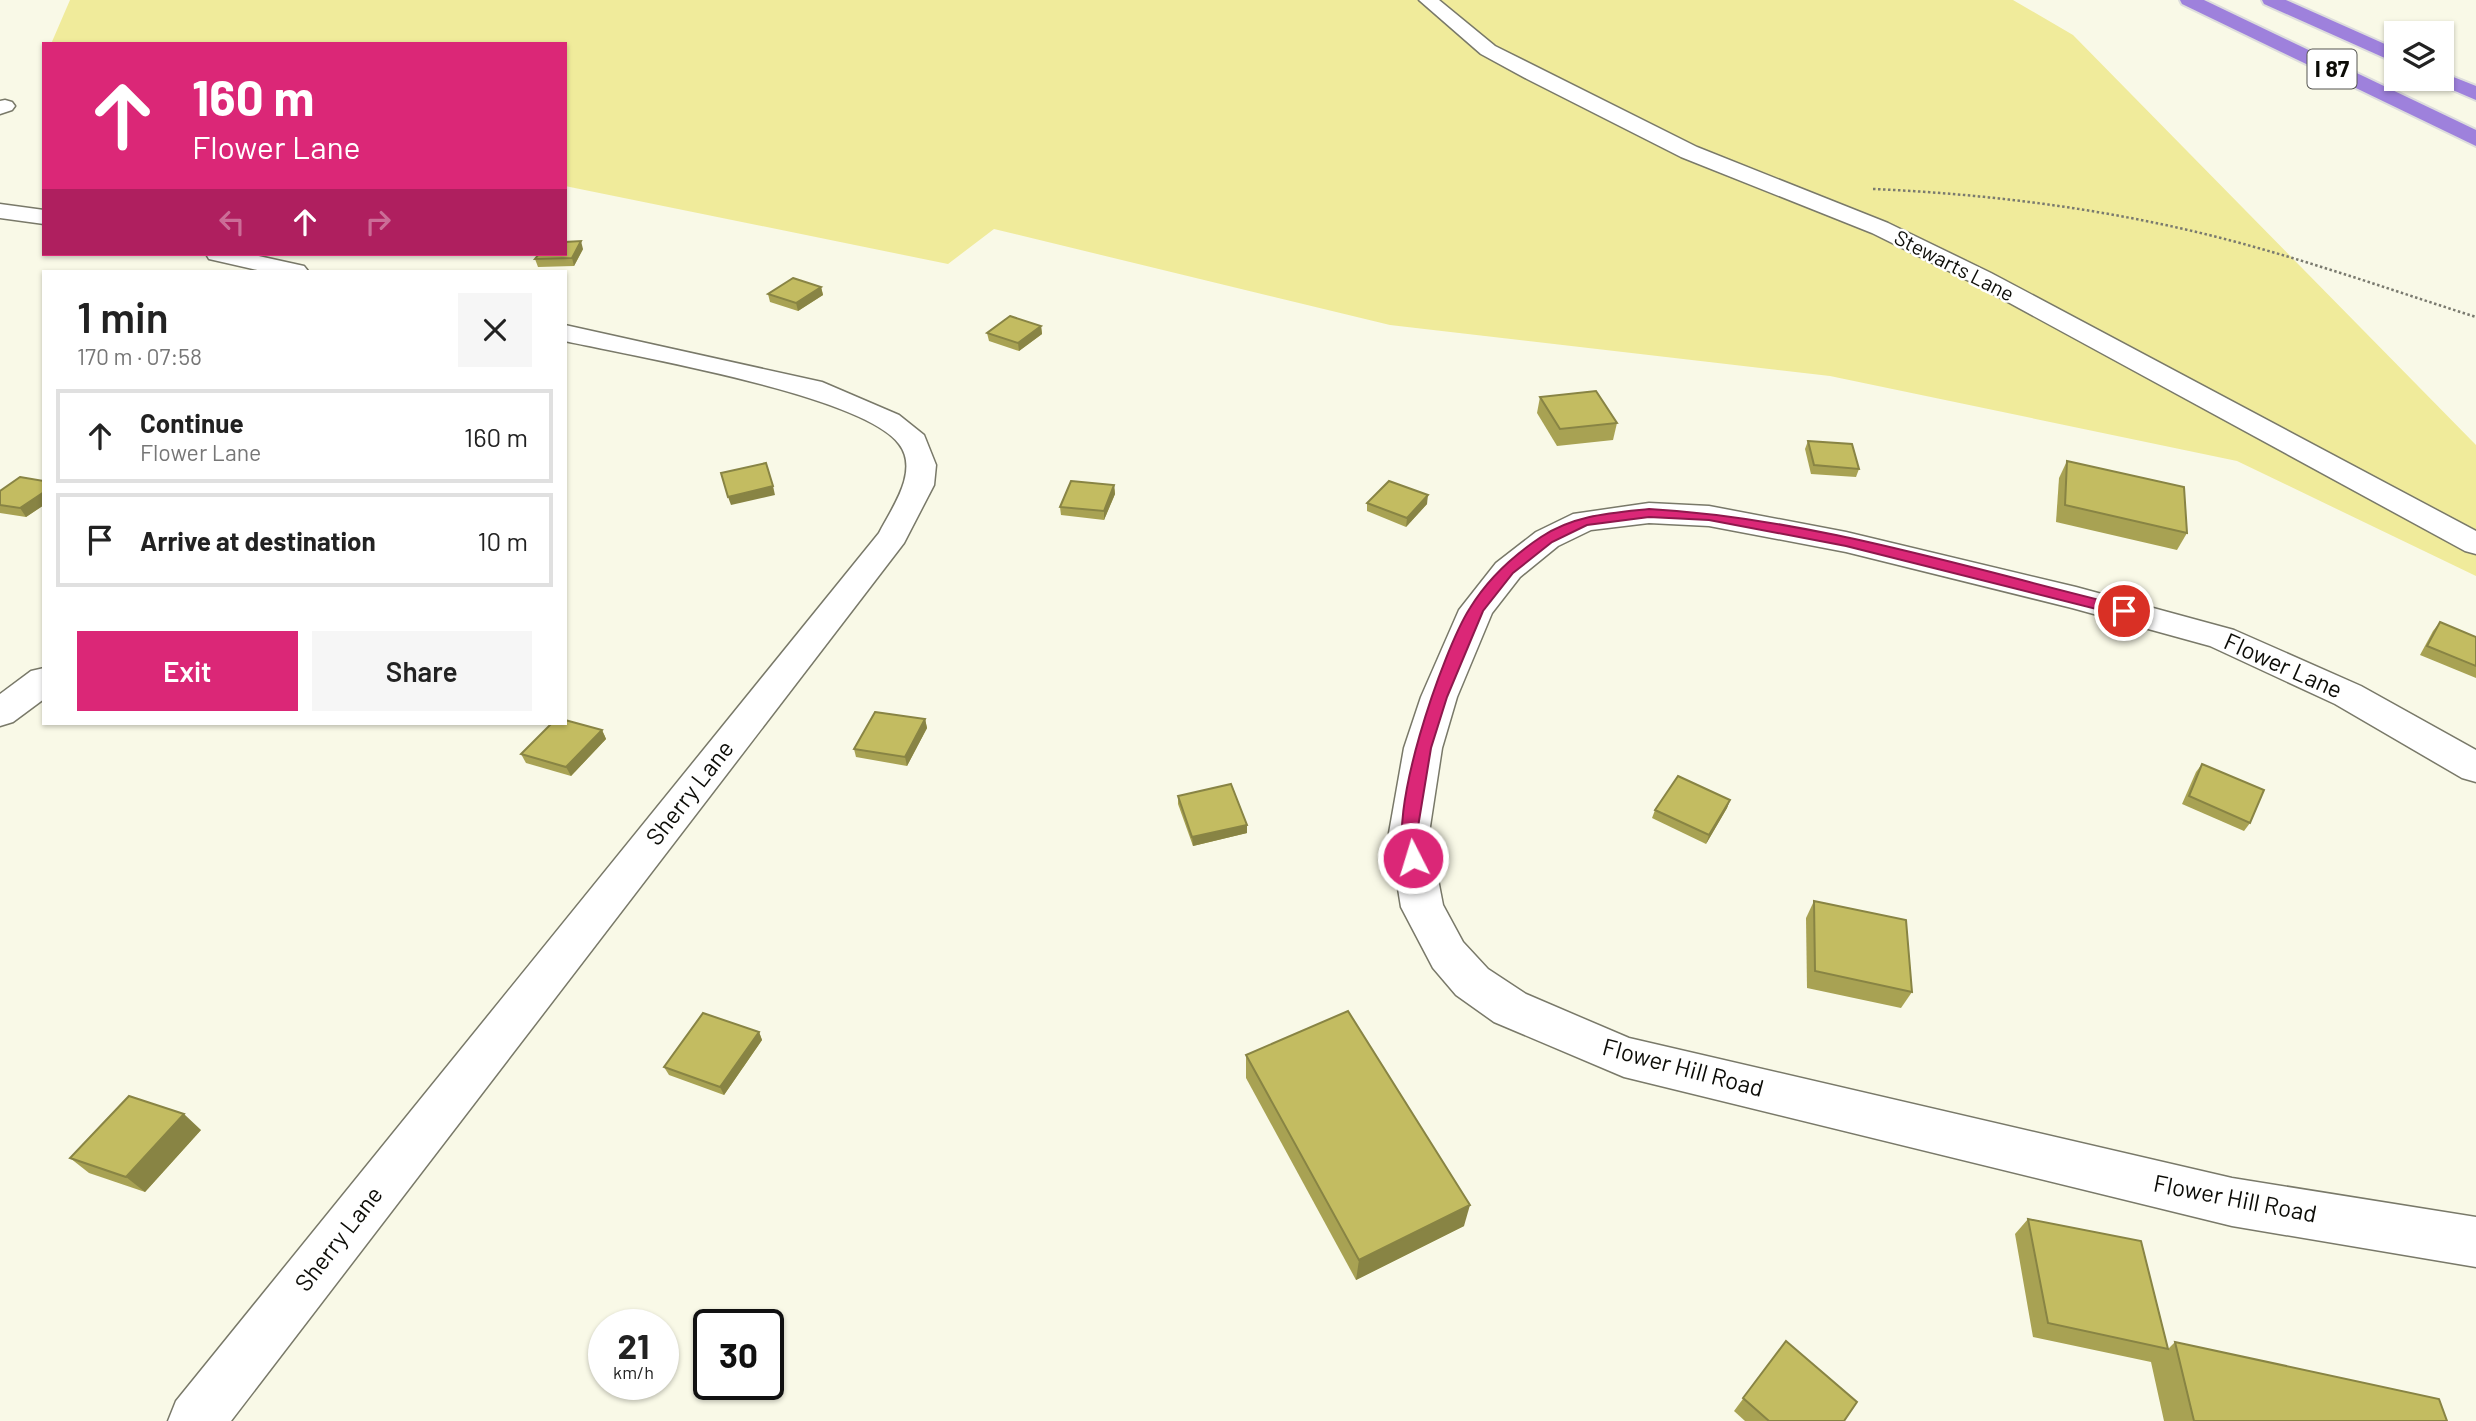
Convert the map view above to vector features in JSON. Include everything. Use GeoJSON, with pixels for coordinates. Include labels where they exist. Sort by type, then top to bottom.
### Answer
{"type":"FeatureCollection","features":[{"type":"Feature","properties":{"kind":"highway","name":"I 87"},"geometry":{"type":"LineString","coordinates":[[2189,0],[2476,139]]}},
{"type":"Feature","properties":{"kind":"highway","name":"I 87"},"geometry":{"type":"LineString","coordinates":[[2271,0],[2384,52]]}},
{"type":"Feature","properties":{"kind":"highway"},"geometry":{"type":"LineString","coordinates":[[2454,84],[2476,94]]}},
{"type":"Feature","properties":{"kind":"street","name":"Stewarts Lane"},"geometry":{"type":"LineString","coordinates":[[1428,0],[1488,50],[1534,75],[1689,152],[1880,229],[1982,278],[2476,544]]}},
{"type":"Feature","properties":{"kind":"street"},"geometry":{"type":"LineString","coordinates":[[0,211],[42,217]]}},
{"type":"Feature","properties":{"kind":"street"},"geometry":{"type":"LineString","coordinates":[[227,256],[290,270]]}},
{"type":"Feature","properties":{"kind":"street","name":"Sherry Lane"},"geometry":{"type":"LineString","coordinates":[[196,1421],[893,536],[919,485],[921,465],[914,441],[889,421],[812,388],[567,332]]}},
{"type":"Feature","properties":{"kind":"street","name":"Flower Hill Road"},"geometry":{"type":"LineString","coordinates":[[2076,598],[1846,542],[1709,516],[1649,513],[1584,521],[1547,539],[1508,570],[1476,610],[1439,697],[1423,748],[1409,833],[1422,907],[1448,956],[1472,982],[1510,1009],[1624,1057],[2232,1202],[2476,1242]]}},
{"type":"Feature","properties":{"kind":"street","name":"Flower Lane"},"geometry":{"type":"LineString","coordinates":[[2076,598],[2222,638],[2348,695],[2476,768]]}},
{"type":"Feature","properties":{"kind":"street"},"geometry":{"type":"LineString","coordinates":[[0,713],[42,682]]}},
{"type":"Feature","properties":{"kind":"path"},"geometry":{"type":"LineString","coordinates":[[1870,188],[1949,191],[2110,214],[2222,238],[2476,317]]}},
{"type":"Feature","properties":{"kind":"shaded area"},"geometry":{"type":"Polygon","coordinates":[[[70,0],[2013,0],[2073,35],[2476,445],[2476,576],[2237,461],[1830,376],[1390,325],[994,229],[948,264],[567,186],[567,42],[52,42],[70,0]]]}},
{"type":"Feature","properties":{"kind":"building"},"geometry":{"type":"Polygon","coordinates":[[[581,241],[572,258],[535,259],[537,256],[567,256],[567,242],[581,241]]]}},
{"type":"Feature","properties":{"kind":"building"},"geometry":{"type":"Polygon","coordinates":[[[793,278],[821,287],[796,303],[768,294],[793,278]]]}},
{"type":"Feature","properties":{"kind":"building"},"geometry":{"type":"Polygon","coordinates":[[[1010,316],[1041,326],[1018,343],[987,333],[1010,316]]]}},
{"type":"Feature","properties":{"kind":"building"},"geometry":{"type":"Polygon","coordinates":[[[1596,391],[1617,423],[1560,429],[1540,397],[1596,391]]]}},
{"type":"Feature","properties":{"kind":"building"},"geometry":{"type":"Polygon","coordinates":[[[1808,441],[1852,444],[1859,469],[1814,465],[1808,441]]]}},
{"type":"Feature","properties":{"kind":"building"},"geometry":{"type":"Polygon","coordinates":[[[2067,461],[2184,487],[2187,533],[2065,505],[2067,461]]]}},
{"type":"Feature","properties":{"kind":"building"},"geometry":{"type":"Polygon","coordinates":[[[766,463],[773,486],[728,497],[721,473],[766,463]]]}},
{"type":"Feature","properties":{"kind":"building"},"geometry":{"type":"Polygon","coordinates":[[[20,477],[42,481],[42,493],[20,508],[0,505],[0,491],[20,477]]]}},
{"type":"Feature","properties":{"kind":"building"},"geometry":{"type":"Polygon","coordinates":[[[1071,481],[1114,485],[1104,511],[1060,507],[1071,481]]]}},
{"type":"Feature","properties":{"kind":"building"},"geometry":{"type":"Polygon","coordinates":[[[1389,481],[1428,495],[1407,518],[1367,503],[1389,481]]]}},
{"type":"Feature","properties":{"kind":"building"},"geometry":{"type":"Polygon","coordinates":[[[2440,622],[2476,637],[2476,666],[2427,646],[2440,622]]]}},
{"type":"Feature","properties":{"kind":"building"},"geometry":{"type":"Polygon","coordinates":[[[875,712],[925,719],[905,757],[854,749],[875,712]]]}},
{"type":"Feature","properties":{"kind":"building"},"geometry":{"type":"Polygon","coordinates":[[[567,721],[602,730],[566,767],[521,754],[550,725],[567,725],[567,721]]]}},
{"type":"Feature","properties":{"kind":"building"},"geometry":{"type":"Polygon","coordinates":[[[2202,764],[2264,790],[2250,823],[2189,796],[2202,764]]]}},
{"type":"Feature","properties":{"kind":"building"},"geometry":{"type":"Polygon","coordinates":[[[1678,776],[1730,800],[1709,835],[1655,810],[1678,776]]]}},
{"type":"Feature","properties":{"kind":"building"},"geometry":{"type":"Polygon","coordinates":[[[1231,784],[1247,825],[1192,837],[1178,796],[1231,784]]]}},
{"type":"Feature","properties":{"kind":"building"},"geometry":{"type":"Polygon","coordinates":[[[1814,901],[1906,920],[1912,992],[1815,971],[1814,901]]]}},
{"type":"Feature","properties":{"kind":"building"},"geometry":{"type":"Polygon","coordinates":[[[1348,1011],[1470,1205],[1359,1260],[1246,1055],[1348,1011]]]}},
{"type":"Feature","properties":{"kind":"building"},"geometry":{"type":"Polygon","coordinates":[[[703,1013],[759,1032],[720,1087],[664,1067],[703,1013]]]}},
{"type":"Feature","properties":{"kind":"building"},"geometry":{"type":"Polygon","coordinates":[[[129,1096],[184,1114],[126,1177],[70,1158],[129,1096]]]}},
{"type":"Feature","properties":{"kind":"building"},"geometry":{"type":"Polygon","coordinates":[[[2028,1219],[2141,1241],[2168,1349],[2048,1323],[2028,1219]]]}},
{"type":"Feature","properties":{"kind":"building"},"geometry":{"type":"Polygon","coordinates":[[[1786,1341],[1857,1402],[1844,1421],[1769,1421],[1743,1398],[1786,1341]]]}},
{"type":"Feature","properties":{"kind":"building"},"geometry":{"type":"Polygon","coordinates":[[[2175,1342],[2439,1399],[2447,1421],[2194,1421],[2175,1342]]]}},
{"type":"Feature","properties":{"kind":"route"},"geometry":{"type":"LineString","coordinates":[[1413,858],[1409,833],[1423,748],[1439,697],[1476,610],[1508,570],[1547,539],[1584,521],[1649,513],[1709,516],[1846,542],[2124,611]]}}]}
